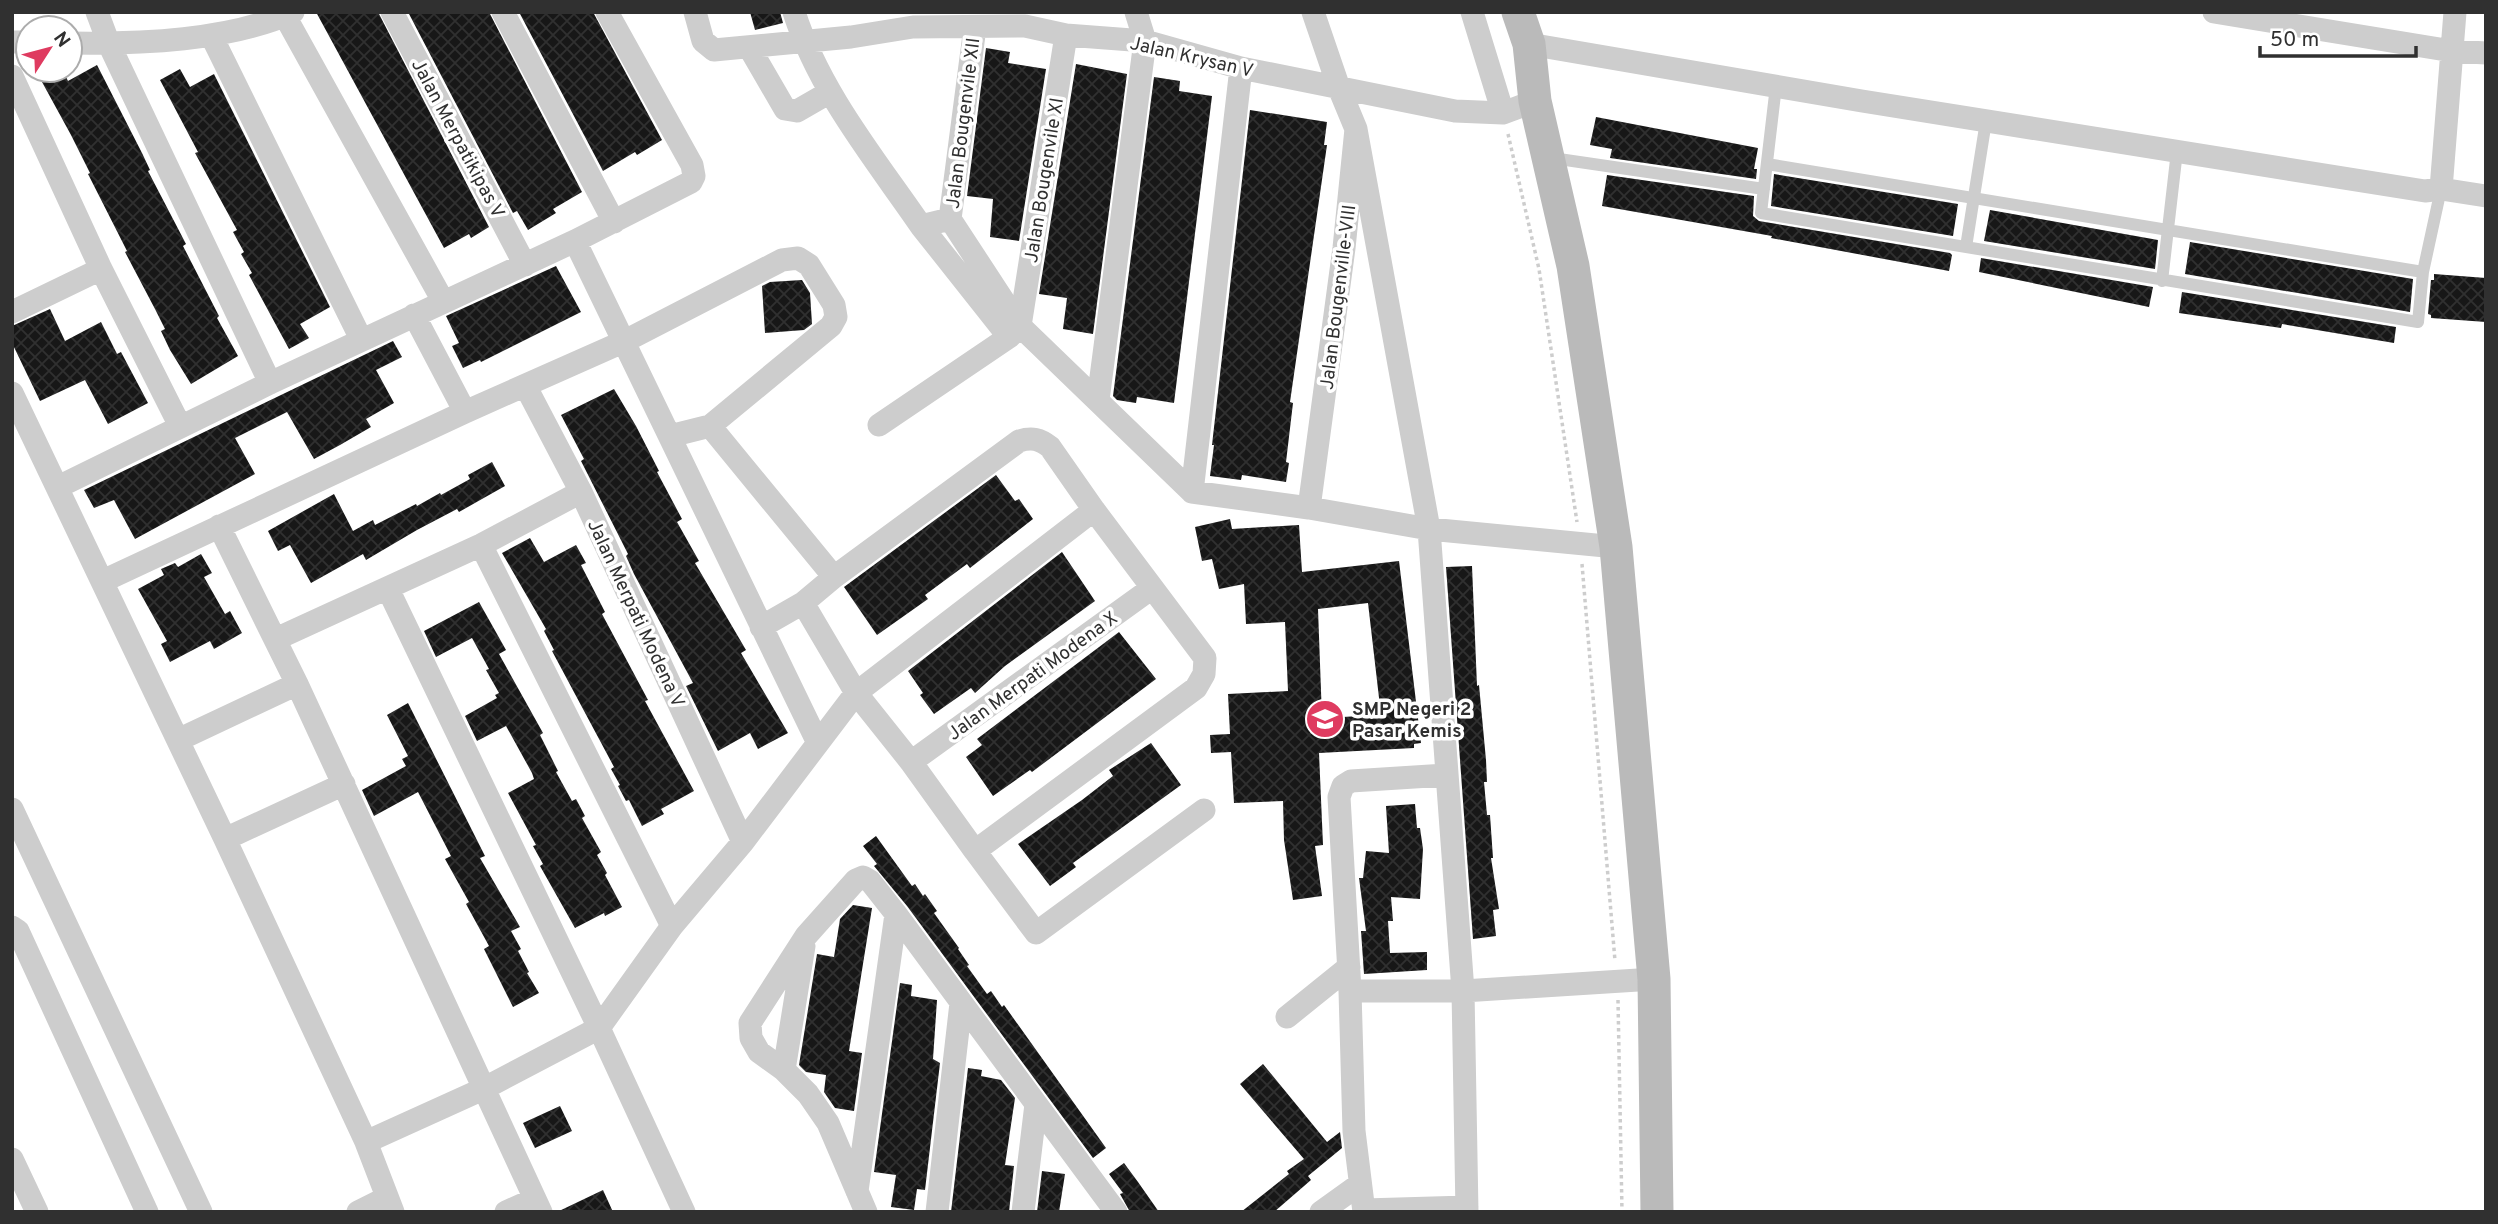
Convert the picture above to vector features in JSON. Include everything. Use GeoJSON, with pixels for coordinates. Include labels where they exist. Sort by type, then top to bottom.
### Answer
{"type":"FeatureCollection","features":[{"type":"Feature","properties":{"kind":"street"},"geometry":{"type":"LineString","coordinates":[[97,12],[109,44],[270,383]]}},
{"type":"Feature","properties":{"kind":"street","name":"Jalan Merpatikipas V"},"geometry":{"type":"LineString","coordinates":[[392,12],[525,265]]}},
{"type":"Feature","properties":{"kind":"street"},"geometry":{"type":"LineString","coordinates":[[503,12],[614,222]]}},
{"type":"Feature","properties":{"kind":"street"},"geometry":{"type":"LineString","coordinates":[[58,487],[361,339],[525,265],[685,186],[694,176],[692,165],[607,12]]}},
{"type":"Feature","properties":{"kind":"street","name":"Jalan Krysan V"},"geometry":{"type":"LineString","coordinates":[[695,12],[703,41],[714,50],[851,37],[911,20],[975,27],[1023,19],[1066,35],[1145,41],[1241,68],[1339,88],[1455,111],[1503,113]]}},
{"type":"Feature","properties":{"kind":"street"},"geometry":{"type":"LineString","coordinates":[[794,12],[803,41],[830,92],[921,226],[1014,332],[1098,400],[1192,492],[1309,508],[1429,529],[1616,547]]}},
{"type":"Feature","properties":{"kind":"street"},"geometry":{"type":"LineString","coordinates":[[1098,400],[1145,41],[1136,12]]}},
{"type":"Feature","properties":{"kind":"street","name":"Jalan Bougenville-VIII"},"geometry":{"type":"LineString","coordinates":[[1309,508],[1344,248],[1356,129],[1339,88],[1314,12]]}},
{"type":"Feature","properties":{"kind":"street"},"geometry":{"type":"LineString","coordinates":[[1472,12],[1503,113],[1535,101]]}},
{"type":"Feature","properties":{"kind":"street"},"geometry":{"type":"LineString","coordinates":[[1518,12],[1529,44],[1535,101],[1573,266],[1616,547],[1654,979],[1657,1212]]}},
{"type":"Feature","properties":{"kind":"street"},"geometry":{"type":"LineString","coordinates":[[2214,12],[2452,51],[2486,53]]}},
{"type":"Feature","properties":{"kind":"street"},"geometry":{"type":"LineString","coordinates":[[2441,190],[2455,12]]}},
{"type":"Feature","properties":{"kind":"street"},"geometry":{"type":"LineString","coordinates":[[84,43],[109,44],[211,35],[237,31],[278,16],[443,301]]}},
{"type":"Feature","properties":{"kind":"street","name":"Jalan Bougenvile XII"},"geometry":{"type":"LineString","coordinates":[[950,219],[975,27]]}},
{"type":"Feature","properties":{"kind":"street"},"geometry":{"type":"LineString","coordinates":[[211,35],[361,339]]}},
{"type":"Feature","properties":{"kind":"street","name":"Jalan Bougenvile XI"},"geometry":{"type":"LineString","coordinates":[[1014,332],[1066,35]]}},
{"type":"Feature","properties":{"kind":"street"},"geometry":{"type":"LineString","coordinates":[[1529,44],[2425,191],[2441,190],[2486,196]]}},
{"type":"Feature","properties":{"kind":"street"},"geometry":{"type":"LineString","coordinates":[[749,47],[785,109],[797,110],[830,92]]}},
{"type":"Feature","properties":{"kind":"street"},"geometry":{"type":"LineString","coordinates":[[1192,492],[1241,68]]}},
{"type":"Feature","properties":{"kind":"street"},"geometry":{"type":"LineString","coordinates":[[12,76],[101,269],[180,426]]}},
{"type":"Feature","properties":{"kind":"street"},"geometry":{"type":"LineString","coordinates":[[1356,129],[1429,529],[1463,991],[1467,1209],[1364,1211],[1354,1131],[1349,967],[1339,797],[1343,786],[1350,781],[1446,775]]}},
{"type":"Feature","properties":{"kind":"street"},"geometry":{"type":"LineString","coordinates":[[921,226],[950,219],[1014,332]]}},
{"type":"Feature","properties":{"kind":"street"},"geometry":{"type":"LineString","coordinates":[[575,241],[818,743]]}},
{"type":"Feature","properties":{"kind":"street"},"geometry":{"type":"LineString","coordinates":[[103,581],[465,412],[625,341],[782,260],[798,258],[809,265],[834,305],[835,317],[831,326],[710,426],[670,436]]}},
{"type":"Feature","properties":{"kind":"street"},"geometry":{"type":"LineString","coordinates":[[12,312],[101,269]]}},
{"type":"Feature","properties":{"kind":"street"},"geometry":{"type":"LineString","coordinates":[[414,315],[465,412]]}},
{"type":"Feature","properties":{"kind":"street"},"geometry":{"type":"LineString","coordinates":[[879,425],[1014,332]]}},
{"type":"Feature","properties":{"kind":"street","name":"Jalan Merpati Modena V"},"geometry":{"type":"LineString","coordinates":[[526,387],[581,492],[743,842]]}},
{"type":"Feature","properties":{"kind":"street"},"geometry":{"type":"LineString","coordinates":[[12,393],[366,1142],[390,1205],[358,1212]]}},
{"type":"Feature","properties":{"kind":"street"},"geometry":{"type":"LineString","coordinates":[[710,426],[834,577]]}},
{"type":"Feature","properties":{"kind":"street"},"geometry":{"type":"LineString","coordinates":[[761,627],[803,603],[834,577],[1019,441],[1041,440],[1050,447],[1205,658],[1204,674],[1196,688],[975,851]]}},
{"type":"Feature","properties":{"kind":"street"},"geometry":{"type":"LineString","coordinates":[[276,639],[481,545],[581,492]]}},
{"type":"Feature","properties":{"kind":"street"},"geometry":{"type":"LineString","coordinates":[[366,1142],[483,1089],[599,1028],[672,926],[743,842],[856,693],[1094,510]]}},
{"type":"Feature","properties":{"kind":"street"},"geometry":{"type":"LineString","coordinates":[[219,526],[276,639],[538,1205],[506,1212]]}},
{"type":"Feature","properties":{"kind":"street"},"geometry":{"type":"LineString","coordinates":[[481,545],[672,926]]}},
{"type":"Feature","properties":{"kind":"street","name":"Jalan Merpati Modena X"},"geometry":{"type":"LineString","coordinates":[[911,762],[1152,587]]}},
{"type":"Feature","properties":{"kind":"street"},"geometry":{"type":"LineString","coordinates":[[388,589],[599,1028],[684,1212]]}},
{"type":"Feature","properties":{"kind":"street"},"geometry":{"type":"LineString","coordinates":[[803,603],[856,693],[911,762],[1036,933],[1204,810]]}},
{"type":"Feature","properties":{"kind":"street"},"geometry":{"type":"LineString","coordinates":[[178,740],[297,684]]}},
{"type":"Feature","properties":{"kind":"street"},"geometry":{"type":"LineString","coordinates":[[225,839],[344,784]]}},
{"type":"Feature","properties":{"kind":"street"},"geometry":{"type":"LineString","coordinates":[[12,809],[201,1212]]}},
{"type":"Feature","properties":{"kind":"street"},"geometry":{"type":"LineString","coordinates":[[862,1201],[828,1123],[808,1094],[784,1070],[759,1052],[751,1038],[750,1023],[806,936],[859,878],[867,878],[1116,1212]]}},
{"type":"Feature","properties":{"kind":"street"},"geometry":{"type":"LineString","coordinates":[[862,1201],[896,914]]}},
{"type":"Feature","properties":{"kind":"street"},"geometry":{"type":"LineString","coordinates":[[12,927],[18,931],[147,1212]]}},
{"type":"Feature","properties":{"kind":"street"},"geometry":{"type":"LineString","coordinates":[[784,1070],[806,936]]}},
{"type":"Feature","properties":{"kind":"street"},"geometry":{"type":"LineString","coordinates":[[1286,1017],[1349,967]]}},
{"type":"Feature","properties":{"kind":"street"},"geometry":{"type":"LineString","coordinates":[[1350,991],[1463,991],[1654,979]]}},
{"type":"Feature","properties":{"kind":"street"},"geometry":{"type":"LineString","coordinates":[[937,1212],[961,1003]]}},
{"type":"Feature","properties":{"kind":"street"},"geometry":{"type":"LineString","coordinates":[[1023,1212],[1036,1104]]}},
{"type":"Feature","properties":{"kind":"street"},"geometry":{"type":"LineString","coordinates":[[12,1158],[37,1212]]}},
{"type":"Feature","properties":{"kind":"street"},"geometry":{"type":"LineString","coordinates":[[1321,1212],[1360,1184]]}},
{"type":"Feature","properties":{"kind":"lane"},"geometry":{"type":"LineString","coordinates":[[1776,86],[1761,213],[2418,322],[2423,272],[2441,190]]}},
{"type":"Feature","properties":{"kind":"lane"},"geometry":{"type":"LineString","coordinates":[[1966,247],[1986,121]]}},
{"type":"Feature","properties":{"kind":"lane"},"geometry":{"type":"LineString","coordinates":[[2162,281],[2177,151]]}},
{"type":"Feature","properties":{"kind":"lane"},"geometry":{"type":"LineString","coordinates":[[1548,157],[1764,189]]}},
{"type":"Feature","properties":{"kind":"lane"},"geometry":{"type":"LineString","coordinates":[[1767,164],[2423,272]]}},
{"type":"Feature","properties":{"kind":"path"},"geometry":{"type":"LineString","coordinates":[[1503,113],[1539,269],[1581,544],[1617,983],[1622,1212]]}},
{"type":"Feature","properties":{"kind":"building"},"geometry":{"type":"Polygon","coordinates":[[[316,12],[378,12],[489,227],[471,238],[469,234],[444,248],[316,12]]]}},
{"type":"Feature","properties":{"kind":"building"},"geometry":{"type":"Polygon","coordinates":[[[408,12],[489,12],[582,192],[553,209],[556,213],[528,230],[517,211],[513,213],[408,12]]]}},
{"type":"Feature","properties":{"kind":"building"},"geometry":{"type":"Polygon","coordinates":[[[519,12],[593,12],[662,140],[603,171],[519,12]]]}},
{"type":"Feature","properties":{"kind":"building"},"geometry":{"type":"Polygon","coordinates":[[[750,12],[780,12],[783,23],[755,30],[750,12]]]}},
{"type":"Feature","properties":{"kind":"building"},"geometry":{"type":"Polygon","coordinates":[[[986,48],[1010,52],[1008,63],[1046,69],[1019,241],[990,237],[993,199],[967,196],[986,48]]]}},
{"type":"Feature","properties":{"kind":"building"},"geometry":{"type":"Polygon","coordinates":[[[1076,64],[1127,74],[1093,334],[1063,329],[1067,298],[1039,294],[1076,64]]]}},
{"type":"Feature","properties":{"kind":"building"},"geometry":{"type":"Polygon","coordinates":[[[97,65],[186,244],[183,246],[219,316],[217,318],[238,356],[191,384],[170,350],[161,331],[165,329],[125,252],[127,251],[88,174],[90,173],[43,84],[84,84],[84,72],[97,65]]]}},
{"type":"Feature","properties":{"kind":"building"},"geometry":{"type":"Polygon","coordinates":[[[180,69],[190,87],[214,74],[330,307],[300,324],[309,338],[289,349],[249,275],[252,273],[233,232],[237,230],[195,153],[198,152],[160,80],[180,69]]]}},
{"type":"Feature","properties":{"kind":"building"},"geometry":{"type":"Polygon","coordinates":[[[1154,77],[1180,81],[1179,91],[1212,96],[1174,403],[1137,397],[1136,403],[1117,400],[1113,396],[1154,77]]]}},
{"type":"Feature","properties":{"kind":"building"},"geometry":{"type":"Polygon","coordinates":[[[1250,110],[1327,122],[1324,145],[1327,145],[1290,402],[1293,403],[1286,482],[1242,475],[1241,480],[1210,476],[1250,110]]]}},
{"type":"Feature","properties":{"kind":"building"},"geometry":{"type":"Polygon","coordinates":[[[1596,117],[1758,148],[1754,169],[1757,169],[1756,179],[1610,158],[1612,149],[1590,145],[1596,117]]]}},
{"type":"Feature","properties":{"kind":"building"},"geometry":{"type":"Polygon","coordinates":[[[1774,174],[1958,204],[1953,236],[1771,206],[1774,174]]]}},
{"type":"Feature","properties":{"kind":"building"},"geometry":{"type":"Polygon","coordinates":[[[1607,175],[1754,196],[1753,216],[1759,221],[1950,253],[1952,255],[1949,271],[1602,206],[1607,175]]]}},
{"type":"Feature","properties":{"kind":"building"},"geometry":{"type":"Polygon","coordinates":[[[1990,210],[2158,240],[2155,269],[1984,241],[1990,210]]]}},
{"type":"Feature","properties":{"kind":"building"},"geometry":{"type":"Polygon","coordinates":[[[2190,242],[2413,279],[2410,312],[2185,274],[2190,242]]]}},
{"type":"Feature","properties":{"kind":"building"},"geometry":{"type":"Polygon","coordinates":[[[1981,258],[2153,287],[2149,307],[1979,272],[1981,258]]]}},
{"type":"Feature","properties":{"kind":"building"},"geometry":{"type":"Polygon","coordinates":[[[556,266],[581,312],[481,362],[480,360],[463,368],[452,346],[459,343],[446,316],[556,266]]]}},
{"type":"Feature","properties":{"kind":"building"},"geometry":{"type":"Polygon","coordinates":[[[2434,274],[2486,278],[2486,322],[2431,318],[2428,314],[2434,274]]]}},
{"type":"Feature","properties":{"kind":"building"},"geometry":{"type":"Polygon","coordinates":[[[802,280],[810,293],[812,324],[804,330],[765,333],[762,286],[770,282],[802,280]]]}},
{"type":"Feature","properties":{"kind":"building"},"geometry":{"type":"Polygon","coordinates":[[[2182,292],[2396,327],[2394,343],[2282,324],[2281,328],[2179,313],[2182,292]]]}},
{"type":"Feature","properties":{"kind":"building"},"geometry":{"type":"Polygon","coordinates":[[[50,309],[65,341],[101,322],[117,354],[121,352],[148,403],[108,424],[85,380],[40,401],[12,343],[12,326],[50,309]]]}},
{"type":"Feature","properties":{"kind":"building"},"geometry":{"type":"Polygon","coordinates":[[[393,341],[402,357],[376,370],[394,403],[366,419],[371,427],[314,459],[287,412],[235,438],[255,474],[135,539],[114,500],[94,508],[84,490],[393,341]]]}},
{"type":"Feature","properties":{"kind":"building"},"geometry":{"type":"Polygon","coordinates":[[[614,389],[636,426],[682,519],[677,522],[699,561],[695,563],[746,650],[741,653],[788,733],[758,749],[750,733],[718,751],[686,686],[693,683],[634,574],[626,556],[628,554],[561,415],[614,389]]]}},
{"type":"Feature","properties":{"kind":"building"},"geometry":{"type":"Polygon","coordinates":[[[492,462],[505,486],[459,512],[457,509],[417,530],[366,560],[363,554],[311,583],[290,545],[278,551],[268,531],[334,494],[353,531],[373,520],[375,525],[440,493],[441,495],[470,479],[468,475],[492,462]]]}},
{"type":"Feature","properties":{"kind":"building"},"geometry":{"type":"Polygon","coordinates":[[[996,475],[1015,501],[1019,499],[1033,519],[970,568],[967,564],[925,595],[928,599],[877,635],[844,587],[996,475]]]}},
{"type":"Feature","properties":{"kind":"building"},"geometry":{"type":"Polygon","coordinates":[[[1230,519],[1232,529],[1299,525],[1302,572],[1399,561],[1421,743],[1414,744],[1414,748],[1319,753],[1323,845],[1315,846],[1322,896],[1293,900],[1284,840],[1283,801],[1234,803],[1231,752],[1211,753],[1210,735],[1230,734],[1228,694],[1288,691],[1285,622],[1246,624],[1244,584],[1219,589],[1212,559],[1202,561],[1195,527],[1230,519]],[[1368,603],[1318,609],[1322,718],[1381,715],[1368,603]]]}},
{"type":"Feature","properties":{"kind":"building"},"geometry":{"type":"Polygon","coordinates":[[[530,538],[544,562],[576,545],[586,563],[581,565],[605,612],[602,614],[694,791],[661,809],[664,814],[642,826],[629,800],[626,801],[618,786],[620,785],[611,769],[614,767],[552,651],[554,650],[544,631],[546,629],[502,553],[530,538]]]}},
{"type":"Feature","properties":{"kind":"building"},"geometry":{"type":"Polygon","coordinates":[[[1062,552],[1095,601],[1005,666],[975,693],[971,688],[934,714],[920,695],[923,693],[908,671],[1062,552]]]}},
{"type":"Feature","properties":{"kind":"building"},"geometry":{"type":"Polygon","coordinates":[[[201,554],[212,573],[204,577],[225,614],[230,611],[242,633],[214,649],[210,641],[170,662],[161,644],[167,641],[138,589],[164,575],[161,569],[175,563],[178,567],[201,554]]]}},
{"type":"Feature","properties":{"kind":"building"},"geometry":{"type":"Polygon","coordinates":[[[1472,566],[1477,686],[1479,685],[1486,760],[1487,782],[1484,782],[1499,909],[1493,910],[1496,936],[1473,939],[1446,567],[1472,566]]]}},
{"type":"Feature","properties":{"kind":"building"},"geometry":{"type":"Polygon","coordinates":[[[479,602],[506,650],[499,654],[543,733],[540,735],[558,771],[556,772],[572,801],[576,799],[585,816],[582,818],[601,852],[597,855],[607,873],[605,875],[622,907],[575,928],[540,866],[543,864],[533,846],[536,845],[508,793],[534,779],[532,773],[506,726],[477,741],[465,716],[497,698],[495,695],[499,693],[486,670],[489,669],[472,638],[436,657],[424,631],[479,602]]]}},
{"type":"Feature","properties":{"kind":"building"},"geometry":{"type":"Polygon","coordinates":[[[1119,632],[1156,679],[1032,772],[1030,770],[993,796],[966,757],[982,745],[977,739],[1119,632]]]}},
{"type":"Feature","properties":{"kind":"building"},"geometry":{"type":"Polygon","coordinates":[[[408,703],[485,856],[480,858],[520,927],[511,931],[521,949],[518,951],[529,972],[527,973],[539,993],[513,1007],[484,949],[489,946],[466,904],[469,902],[445,859],[451,856],[418,792],[374,816],[362,790],[406,766],[402,759],[408,756],[387,715],[408,703]]]}},
{"type":"Feature","properties":{"kind":"building"},"geometry":{"type":"Polygon","coordinates":[[[1151,743],[1181,785],[1073,863],[1076,867],[1050,886],[1018,844],[1113,776],[1109,770],[1151,743]]]}},
{"type":"Feature","properties":{"kind":"building"},"geometry":{"type":"Polygon","coordinates":[[[1415,804],[1417,828],[1420,828],[1423,849],[1420,899],[1391,897],[1393,921],[1388,921],[1390,953],[1427,952],[1427,970],[1364,974],[1361,931],[1366,931],[1359,878],[1363,878],[1366,851],[1389,853],[1386,806],[1415,804]]]}},
{"type":"Feature","properties":{"kind":"building"},"geometry":{"type":"Polygon","coordinates":[[[876,836],[912,886],[915,884],[923,896],[925,894],[937,911],[934,913],[969,965],[967,966],[987,994],[991,991],[1002,1007],[1004,1005],[1106,1148],[1093,1158],[907,906],[874,866],[877,864],[863,846],[876,836]]]}},
{"type":"Feature","properties":{"kind":"building"},"geometry":{"type":"Polygon","coordinates":[[[853,905],[872,908],[849,1051],[862,1053],[854,1111],[835,1108],[824,1092],[826,1075],[806,1072],[799,1065],[817,954],[834,957],[840,919],[853,905]]]}},
{"type":"Feature","properties":{"kind":"building"},"geometry":{"type":"Polygon","coordinates":[[[900,983],[912,985],[911,996],[937,1000],[933,1059],[940,1063],[925,1190],[917,1189],[914,1210],[891,1207],[896,1175],[874,1172],[900,983]]]}},
{"type":"Feature","properties":{"kind":"building"},"geometry":{"type":"Polygon","coordinates":[[[1263,1064],[1327,1142],[1340,1132],[1342,1148],[1308,1176],[1311,1180],[1274,1212],[1241,1212],[1304,1159],[1240,1084],[1263,1064]]]}},
{"type":"Feature","properties":{"kind":"building"},"geometry":{"type":"Polygon","coordinates":[[[968,1068],[982,1070],[981,1076],[1001,1080],[1015,1098],[1005,1165],[1014,1166],[1009,1212],[951,1212],[968,1068]]]}},
{"type":"Feature","properties":{"kind":"building"},"geometry":{"type":"Polygon","coordinates":[[[560,1106],[572,1131],[535,1148],[523,1123],[560,1106]]]}},
{"type":"Feature","properties":{"kind":"building"},"geometry":{"type":"Polygon","coordinates":[[[1124,1163],[1159,1212],[1130,1212],[1120,1194],[1123,1193],[1109,1174],[1124,1163]]]}},
{"type":"Feature","properties":{"kind":"building"},"geometry":{"type":"Polygon","coordinates":[[[1042,1171],[1065,1174],[1059,1212],[1037,1212],[1042,1171]]]}},
{"type":"Feature","properties":{"kind":"building"},"geometry":{"type":"Polygon","coordinates":[[[603,1190],[613,1212],[557,1212],[603,1190]]]}},
{"type":"Feature","properties":{"kind":"place","name":"SMP Negeri 2 Pasar Kemis"},"geometry":{"type":"Point","coordinates":[1325,719]}}]}
